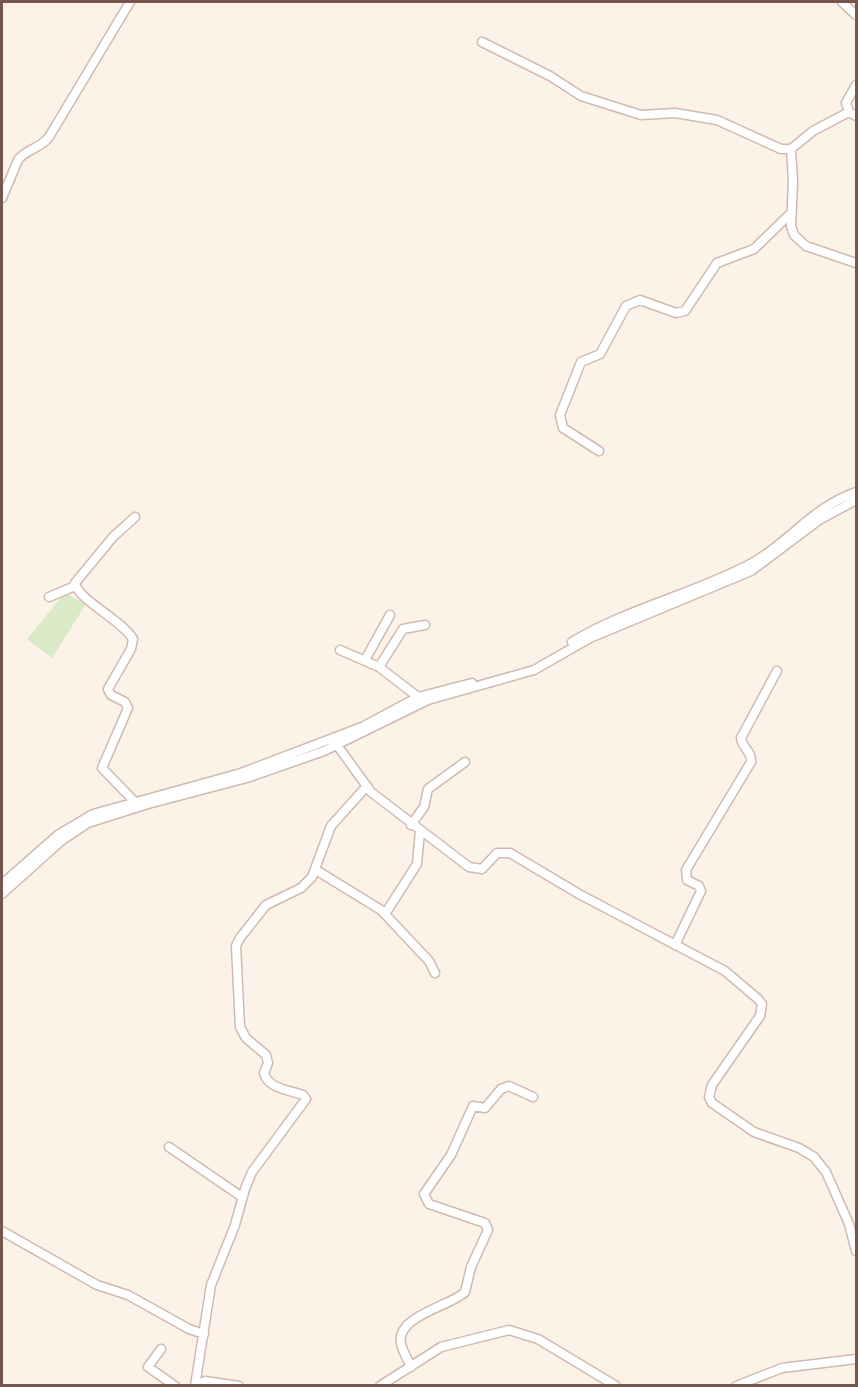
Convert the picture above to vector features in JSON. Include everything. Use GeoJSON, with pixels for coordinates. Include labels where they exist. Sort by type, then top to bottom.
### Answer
{"type":"FeatureCollection","features":[{"type":"Feature","properties":{"kind":"street"},"geometry":{"type":"LineString","coordinates":[[2,198],[18,160],[21,156],[40,147],[49,137],[130,2]]}},
{"type":"Feature","properties":{"kind":"street"},"geometry":{"type":"LineString","coordinates":[[842,2],[856,15]]}},
{"type":"Feature","properties":{"kind":"street"},"geometry":{"type":"LineString","coordinates":[[482,42],[589,99],[642,115],[675,112],[707,117],[729,124],[775,148],[790,149],[813,131],[853,114],[847,99],[856,85]]}},
{"type":"Feature","properties":{"kind":"street"},"geometry":{"type":"LineString","coordinates":[[790,149],[793,182],[791,226],[799,242],[856,263]]}},
{"type":"Feature","properties":{"kind":"street"},"geometry":{"type":"LineString","coordinates":[[599,451],[563,428],[560,415],[581,362],[600,354],[626,306],[634,300],[640,300],[676,313],[685,311],[717,263],[754,249],[791,213]]}},
{"type":"Feature","properties":{"kind":"street"},"geometry":{"type":"LineString","coordinates":[[2,884],[77,822],[134,801],[254,769],[362,727],[418,697],[533,664],[597,628],[738,570],[767,552],[823,507],[856,492]]}},
{"type":"Feature","properties":{"kind":"street"},"geometry":{"type":"LineString","coordinates":[[2,894],[61,841],[98,819],[247,778],[337,745],[428,700],[534,670],[590,638],[737,578],[772,558],[832,512],[856,500]]}},
{"type":"Feature","properties":{"kind":"street"},"geometry":{"type":"LineString","coordinates":[[75,586],[77,578],[112,537],[135,518]]}},
{"type":"Feature","properties":{"kind":"street"},"geometry":{"type":"LineString","coordinates":[[75,586],[126,629],[133,639],[131,649],[108,689],[111,695],[125,702],[128,708],[102,768],[134,801]]}},
{"type":"Feature","properties":{"kind":"street"},"geometry":{"type":"LineString","coordinates":[[49,597],[75,586]]}},
{"type":"Feature","properties":{"kind":"street"},"geometry":{"type":"LineString","coordinates":[[365,660],[390,615]]}},
{"type":"Feature","properties":{"kind":"street"},"geometry":{"type":"LineString","coordinates":[[379,667],[403,629],[425,625]]}},
{"type":"Feature","properties":{"kind":"street"},"geometry":{"type":"LineString","coordinates":[[340,650],[379,667],[418,697]]}},
{"type":"Feature","properties":{"kind":"street"},"geometry":{"type":"LineString","coordinates":[[675,945],[701,891],[699,886],[687,880],[686,870],[752,762],[752,757],[741,744],[741,738],[777,671]]}},
{"type":"Feature","properties":{"kind":"street"},"geometry":{"type":"LineString","coordinates":[[337,745],[366,787],[411,825],[474,868],[482,869],[497,853],[510,854],[733,977],[762,1004],[760,1016],[709,1091],[712,1103],[754,1132],[814,1157],[825,1172],[849,1224],[856,1251]]}},
{"type":"Feature","properties":{"kind":"street"},"geometry":{"type":"LineString","coordinates":[[411,825],[424,807],[428,789],[465,762]]}},
{"type":"Feature","properties":{"kind":"street"},"geometry":{"type":"LineString","coordinates":[[237,1385],[206,1381],[195,1386],[194,1376],[204,1334],[211,1285],[235,1225],[242,1197],[252,1172],[306,1099],[303,1095],[281,1089],[266,1079],[264,1073],[268,1063],[266,1055],[242,1032],[236,982],[236,946],[266,905],[307,883],[316,870],[331,826],[366,787]]}},
{"type":"Feature","properties":{"kind":"street"},"geometry":{"type":"LineString","coordinates":[[385,914],[417,864],[420,831]]}},
{"type":"Feature","properties":{"kind":"street"},"geometry":{"type":"LineString","coordinates":[[316,870],[385,914],[429,961],[435,973]]}},
{"type":"Feature","properties":{"kind":"street"},"geometry":{"type":"LineString","coordinates":[[411,1367],[401,1346],[401,1337],[418,1317],[465,1292],[471,1267],[488,1230],[485,1223],[429,1204],[424,1194],[451,1155],[473,1106],[485,1108],[501,1089],[509,1086],[533,1097]]}},
{"type":"Feature","properties":{"kind":"street"},"geometry":{"type":"LineString","coordinates":[[170,1147],[242,1197]]}},
{"type":"Feature","properties":{"kind":"street"},"geometry":{"type":"LineString","coordinates":[[2,1231],[97,1285],[128,1295],[189,1329],[204,1334]]}},
{"type":"Feature","properties":{"kind":"street"},"geometry":{"type":"LineString","coordinates":[[380,1386],[441,1347],[509,1330],[538,1339],[616,1386]]}},
{"type":"Feature","properties":{"kind":"street"},"geometry":{"type":"LineString","coordinates":[[161,1349],[148,1367],[175,1386]]}},
{"type":"Feature","properties":{"kind":"street"},"geometry":{"type":"LineString","coordinates":[[736,1386],[782,1368],[856,1359]]}},
{"type":"Feature","properties":{"kind":"green space"},"geometry":{"type":"Polygon","coordinates":[[[65,593],[86,604],[52,658],[27,639],[65,593]]]}}]}
